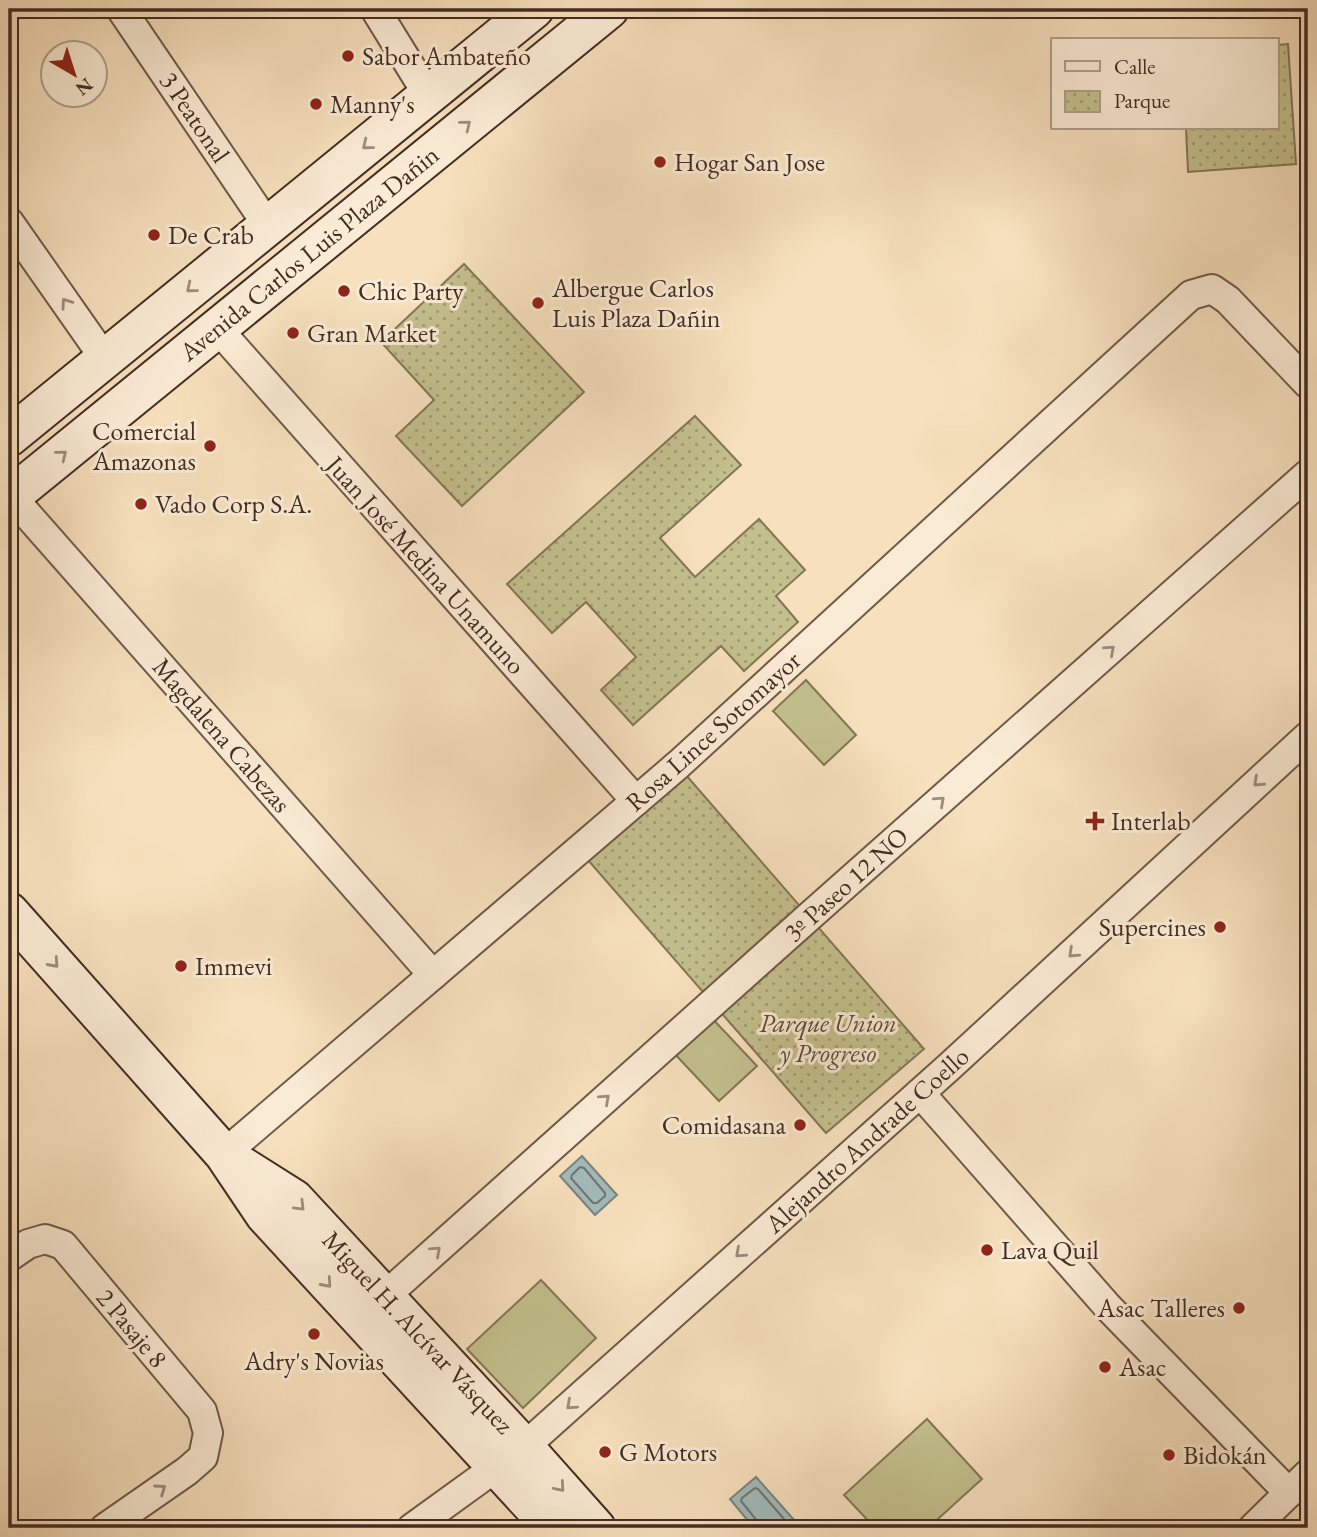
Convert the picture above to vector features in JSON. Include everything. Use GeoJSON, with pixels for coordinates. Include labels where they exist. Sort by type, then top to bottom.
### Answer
{"type":"FeatureCollection","features":[{"type":"Feature","properties":{"kind":"main road","name":"Avenida Carlos Luis Plaza Dañin"},"geometry":{"type":"LineString","coordinates":[[9,437],[534,9]]}},
{"type":"Feature","properties":{"kind":"main road","name":"Avenida Carlos Luis Plaza Dañin"},"geometry":{"type":"LineString","coordinates":[[10,497],[609,9]]}},
{"type":"Feature","properties":{"kind":"main road","name":"Miguel H. Alcívar Vásquez"},"geometry":{"type":"LineString","coordinates":[[9,912],[223,1154],[265,1215],[510,1457],[596,1528]]}},
{"type":"Feature","properties":{"kind":"main road","name":"Miguel H. Alcívar Vásquez"},"geometry":{"type":"LineString","coordinates":[[223,1154],[293,1199],[385,1296],[510,1457],[553,1528]]}},
{"type":"Feature","properties":{"kind":"street","name":"3 Peatonal"},"geometry":{"type":"LineString","coordinates":[[121,9],[268,226]]}},
{"type":"Feature","properties":{"kind":"street"},"geometry":{"type":"LineString","coordinates":[[375,9],[428,95]]}},
{"type":"Feature","properties":{"kind":"street"},"geometry":{"type":"LineString","coordinates":[[9,222],[105,359]]}},
{"type":"Feature","properties":{"kind":"street","name":"Rosa Lince Sotomayor"},"geometry":{"type":"LineString","coordinates":[[223,1154],[679,764],[1191,295],[1212,289],[1228,300],[1308,384]]}},
{"type":"Feature","properties":{"kind":"street","name":"Juan José Medina Unamuno"},"geometry":{"type":"LineString","coordinates":[[216,328],[636,801]]}},
{"type":"Feature","properties":{"kind":"street","name":"3º Paseo 12 NO"},"geometry":{"type":"LineString","coordinates":[[385,1296],[1308,474]]}},
{"type":"Feature","properties":{"kind":"street","name":"Magdalena Cabezas"},"geometry":{"type":"LineString","coordinates":[[10,497],[433,975]]}},
{"type":"Feature","properties":{"kind":"street","name":"Alejandro Andrade Coello"},"geometry":{"type":"LineString","coordinates":[[412,1528],[510,1457],[920,1093],[1308,736]]}},
{"type":"Feature","properties":{"kind":"street"},"geometry":{"type":"LineString","coordinates":[[920,1093],[1108,1307],[1298,1483],[1253,1528]]}},
{"type":"Feature","properties":{"kind":"street","name":"2 Pasaje 8"},"geometry":{"type":"LineString","coordinates":[[9,1257],[28,1244],[45,1239],[63,1245],[202,1411],[208,1433],[203,1457],[105,1528]]}},
{"type":"Feature","properties":{"kind":"green space"},"geometry":{"type":"Polygon","coordinates":[[[1288,44],[1296,164],[1188,172],[1186,130],[1278,130],[1278,45],[1288,44]]]}},
{"type":"Feature","properties":{"kind":"green space"},"geometry":{"type":"Polygon","coordinates":[[[464,264],[584,392],[462,506],[396,436],[434,400],[381,342],[464,264]]]}},
{"type":"Feature","properties":{"kind":"green space"},"geometry":{"type":"Polygon","coordinates":[[[695,416],[741,465],[660,538],[695,577],[759,519],[805,570],[776,596],[798,622],[744,671],[721,646],[633,725],[601,690],[636,657],[586,602],[552,633],[507,584],[695,416]]]}},
{"type":"Feature","properties":{"kind":"green space"},"geometry":{"type":"Polygon","coordinates":[[[806,680],[856,735],[824,765],[773,711],[806,680]]]}},
{"type":"Feature","properties":{"kind":"green space","name":"Parque Union y Progreso"},"geometry":{"type":"Polygon","coordinates":[[[679,767],[924,1049],[826,1133],[581,852],[679,767]]]}},
{"type":"Feature","properties":{"kind":"green space"},"geometry":{"type":"Polygon","coordinates":[[[710,1016],[757,1066],[719,1101],[672,1051],[710,1016]]]}},
{"type":"Feature","properties":{"kind":"green space"},"geometry":{"type":"Polygon","coordinates":[[[541,1280],[596,1338],[523,1408],[467,1349],[541,1280]]]}},
{"type":"Feature","properties":{"kind":"green space"},"geometry":{"type":"Polygon","coordinates":[[[927,1419],[982,1479],[928,1528],[875,1528],[844,1495],[927,1419]]]}},
{"type":"Feature","properties":{"kind":"water"},"geometry":{"type":"Polygon","coordinates":[[[582,1156],[617,1195],[595,1215],[560,1176],[582,1156]]]}},
{"type":"Feature","properties":{"kind":"water"},"geometry":{"type":"Polygon","coordinates":[[[756,1477],[795,1521],[787,1528],[754,1528],[730,1499],[756,1477]]]}},
{"type":"Feature","properties":{"kind":"place","name":"Sabor Ambateño"},"geometry":{"type":"Point","coordinates":[348,56]}},
{"type":"Feature","properties":{"kind":"place","name":"Manny's"},"geometry":{"type":"Point","coordinates":[316,104]}},
{"type":"Feature","properties":{"kind":"place","name":"Hogar San Jose"},"geometry":{"type":"Point","coordinates":[660,162]}},
{"type":"Feature","properties":{"kind":"place","name":"De Crab"},"geometry":{"type":"Point","coordinates":[154,235]}},
{"type":"Feature","properties":{"kind":"place","name":"Chic Party"},"geometry":{"type":"Point","coordinates":[344,291]}},
{"type":"Feature","properties":{"kind":"place","name":"Albergue Carlos Luis Plaza Dañin"},"geometry":{"type":"Point","coordinates":[538,303]}},
{"type":"Feature","properties":{"kind":"place","name":"Gran Market"},"geometry":{"type":"Point","coordinates":[293,333]}},
{"type":"Feature","properties":{"kind":"place","name":"Comercial Amazonas"},"geometry":{"type":"Point","coordinates":[210,446]}},
{"type":"Feature","properties":{"kind":"place","name":"Vado Corp S.A."},"geometry":{"type":"Point","coordinates":[141,504]}},
{"type":"Feature","properties":{"kind":"place","name":"Interlab"},"geometry":{"type":"Point","coordinates":[1095,821]}},
{"type":"Feature","properties":{"kind":"place","name":"Supercines"},"geometry":{"type":"Point","coordinates":[1220,927]}},
{"type":"Feature","properties":{"kind":"place","name":"Immevi"},"geometry":{"type":"Point","coordinates":[181,966]}},
{"type":"Feature","properties":{"kind":"place","name":"Comidasana"},"geometry":{"type":"Point","coordinates":[800,1125]}},
{"type":"Feature","properties":{"kind":"place","name":"Lava Quil"},"geometry":{"type":"Point","coordinates":[987,1250]}},
{"type":"Feature","properties":{"kind":"place","name":"Asac Talleres"},"geometry":{"type":"Point","coordinates":[1239,1308]}},
{"type":"Feature","properties":{"kind":"place","name":"Adry's Novias"},"geometry":{"type":"Point","coordinates":[314,1334]}},
{"type":"Feature","properties":{"kind":"place","name":"Asac"},"geometry":{"type":"Point","coordinates":[1105,1367]}},
{"type":"Feature","properties":{"kind":"place","name":"G Motors"},"geometry":{"type":"Point","coordinates":[605,1452]}},
{"type":"Feature","properties":{"kind":"place","name":"Bidokán"},"geometry":{"type":"Point","coordinates":[1169,1455]}}]}
